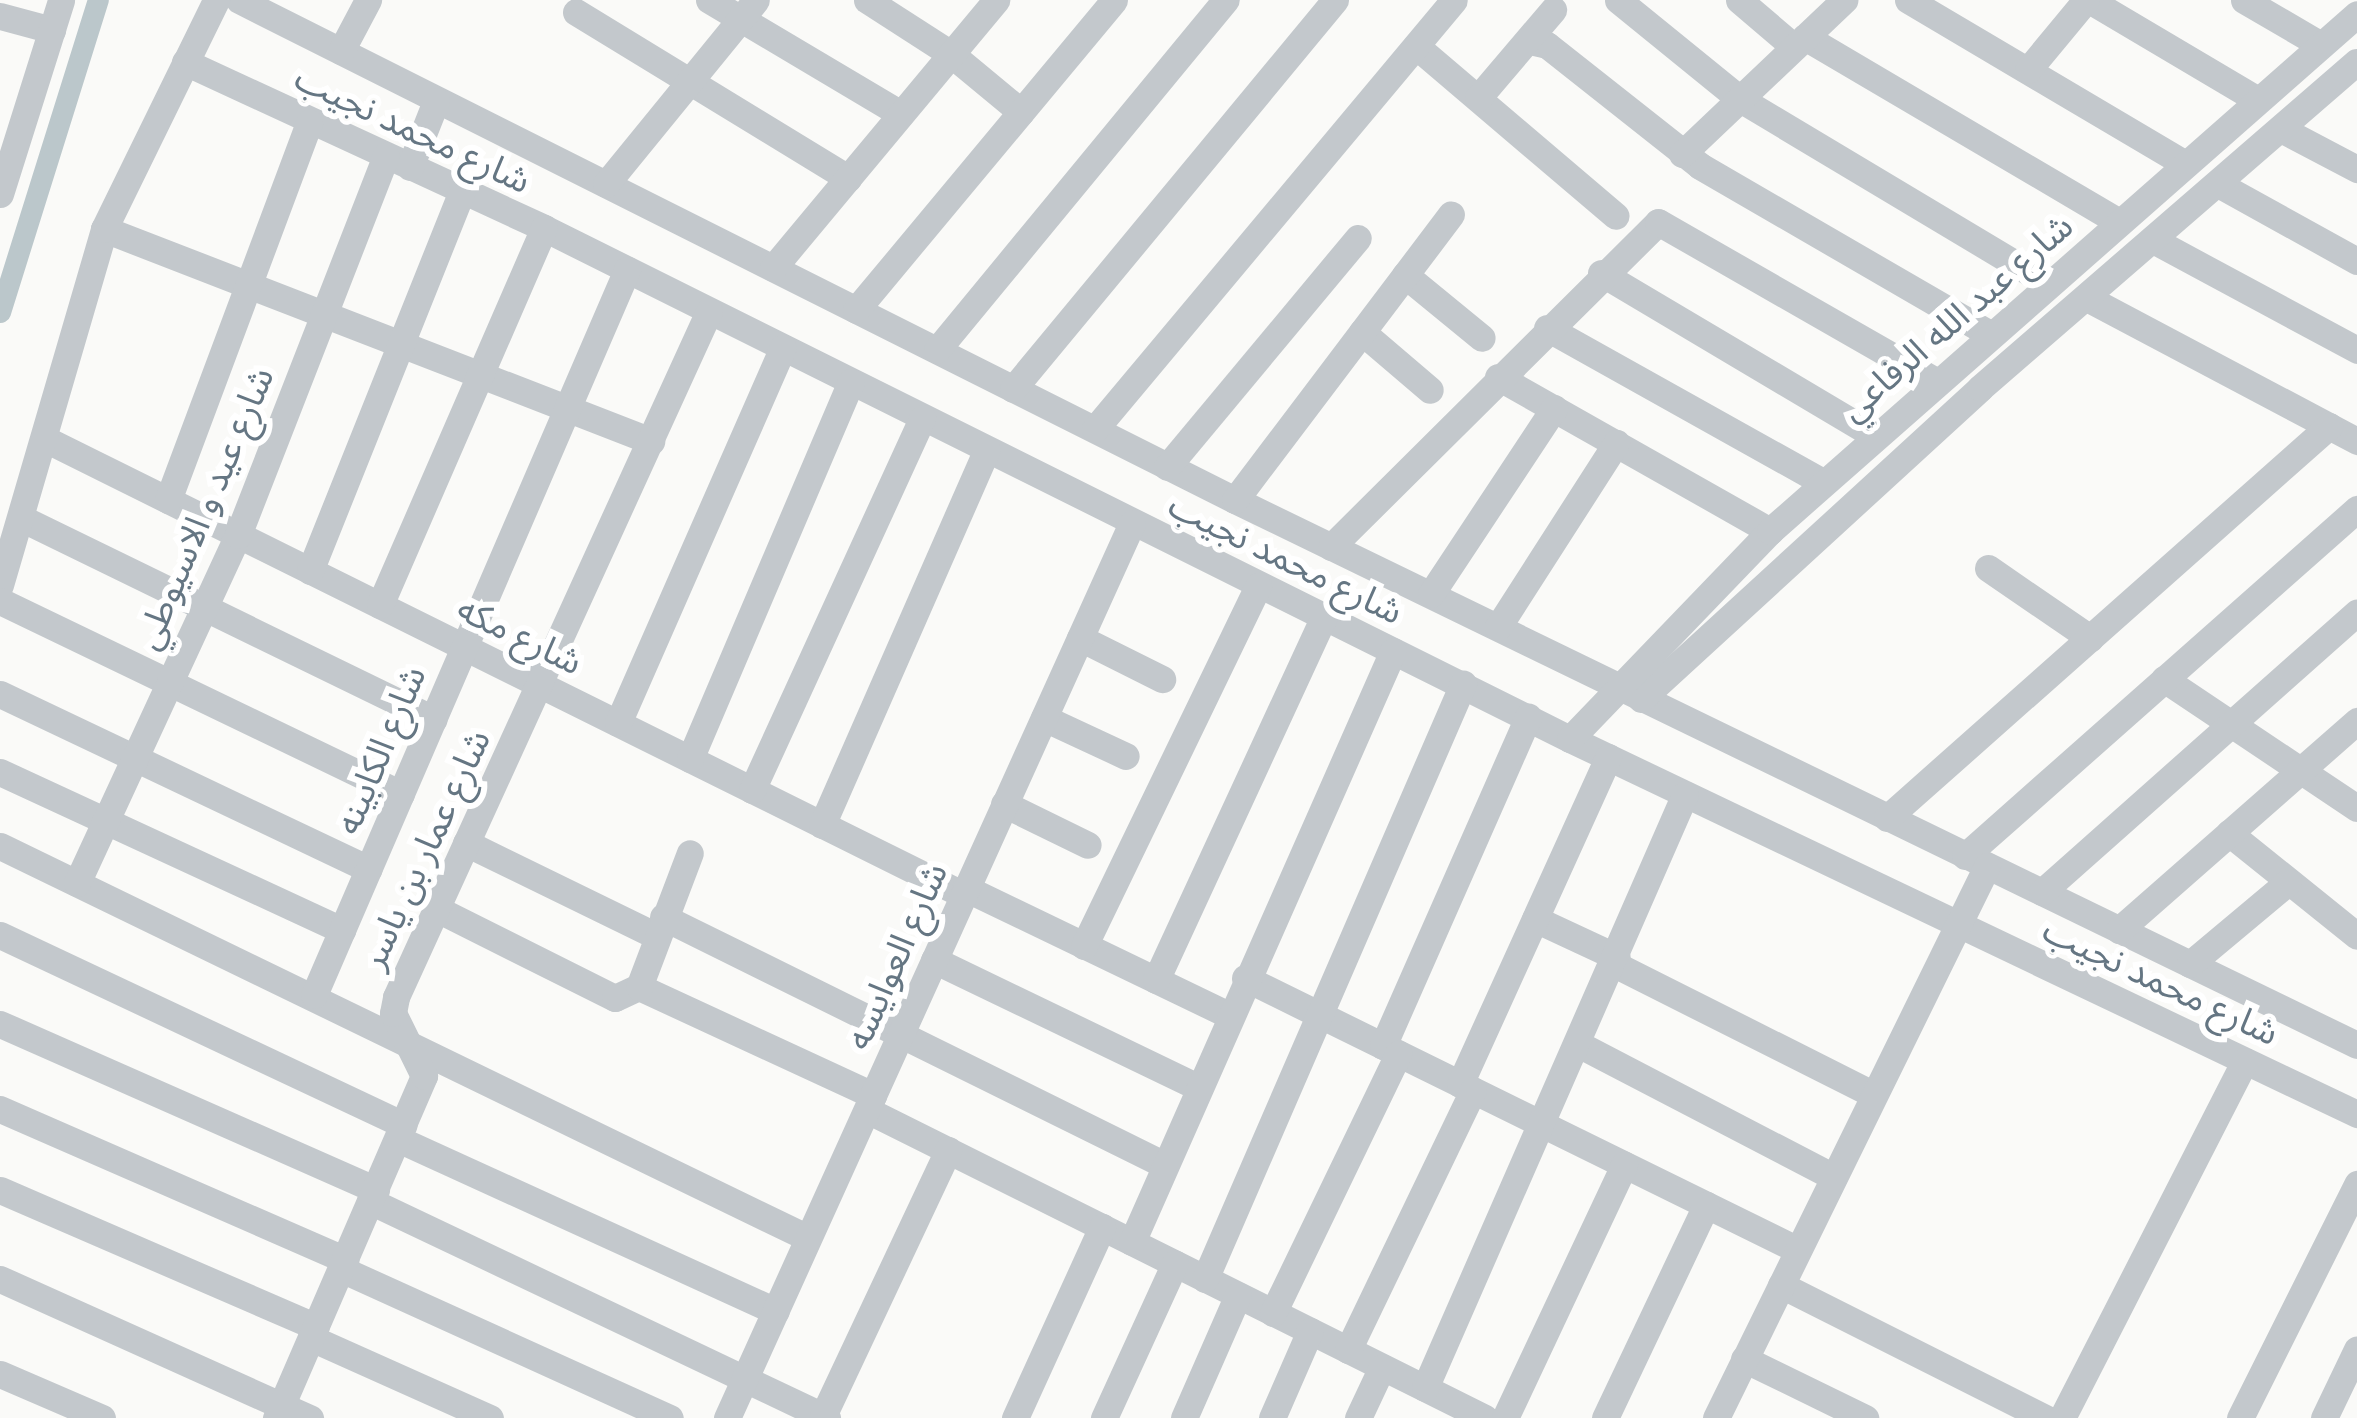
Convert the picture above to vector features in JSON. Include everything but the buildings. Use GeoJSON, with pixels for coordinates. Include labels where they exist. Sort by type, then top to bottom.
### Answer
{"type":"FeatureCollection","features":[{"type":"Feature","properties":{"kind":"street"},"geometry":{"type":"LineString","coordinates":[[0,194],[7,148],[61,0]]}},
{"type":"Feature","properties":{"kind":"street"},"geometry":{"type":"LineString","coordinates":[[0,585],[104,229],[216,0]]}},
{"type":"Feature","properties":{"kind":"street","name":"شارع محمد نجيب"},"geometry":{"type":"LineString","coordinates":[[239,0],[1234,500],[2357,1045]]}},
{"type":"Feature","properties":{"kind":"street"},"geometry":{"type":"LineString","coordinates":[[341,51],[368,0]]}},
{"type":"Feature","properties":{"kind":"street"},"geometry":{"type":"LineString","coordinates":[[709,0],[748,9],[901,115]]}},
{"type":"Feature","properties":{"kind":"street"},"geometry":{"type":"LineString","coordinates":[[867,0],[951,54],[1021,112]]}},
{"type":"Feature","properties":{"kind":"street"},"geometry":{"type":"LineString","coordinates":[[773,268],[996,0]]}},
{"type":"Feature","properties":{"kind":"street"},"geometry":{"type":"LineString","coordinates":[[856,310],[1114,0]]}},
{"type":"Feature","properties":{"kind":"street"},"geometry":{"type":"LineString","coordinates":[[937,350],[1226,0]]}},
{"type":"Feature","properties":{"kind":"street"},"geometry":{"type":"LineString","coordinates":[[1013,388],[1335,0]]}},
{"type":"Feature","properties":{"kind":"street"},"geometry":{"type":"LineString","coordinates":[[1095,429],[1454,0]]}},
{"type":"Feature","properties":{"kind":"street"},"geometry":{"type":"LineString","coordinates":[[1618,0],[1740,99],[2048,283]]}},
{"type":"Feature","properties":{"kind":"street"},"geometry":{"type":"LineString","coordinates":[[1739,0],[1800,42],[2119,222]]}},
{"type":"Feature","properties":{"kind":"street"},"geometry":{"type":"LineString","coordinates":[[1682,154],[1844,0]]}},
{"type":"Feature","properties":{"kind":"street"},"geometry":{"type":"LineString","coordinates":[[1908,0],[2185,164]]}},
{"type":"Feature","properties":{"kind":"street"},"geometry":{"type":"LineString","coordinates":[[2028,70],[2088,0],[2258,100]]}},
{"type":"Feature","properties":{"kind":"street"},"geometry":{"type":"LineString","coordinates":[[2244,0],[2321,45]]}},
{"type":"Feature","properties":{"kind":"street"},"geometry":{"type":"LineString","coordinates":[[606,184],[748,9]]}},
{"type":"Feature","properties":{"kind":"street"},"geometry":{"type":"LineString","coordinates":[[1478,98],[1553,10]]}},
{"type":"Feature","properties":{"kind":"street"},"geometry":{"type":"LineString","coordinates":[[576,12],[848,178]]}},
{"type":"Feature","properties":{"kind":"street","name":"شارع عبد الله الرفاعي"},"geometry":{"type":"LineString","coordinates":[[1570,739],[1614,686],[1770,531],[2357,14]]}},
{"type":"Feature","properties":{"kind":"street"},"geometry":{"type":"LineString","coordinates":[[0,16],[52,30]]}},
{"type":"Feature","properties":{"kind":"street"},"geometry":{"type":"LineString","coordinates":[[1530,40],[1547,45],[1682,154],[1990,334]]}},
{"type":"Feature","properties":{"kind":"street"},"geometry":{"type":"LineString","coordinates":[[1416,46],[1616,216]]}},
{"type":"Feature","properties":{"kind":"street","name":"شارع محمد نجيب"},"geometry":{"type":"LineString","coordinates":[[185,62],[544,228],[1570,739],[2357,1114]]}},
{"type":"Feature","properties":{"kind":"street","name":"شارع عبد الله الرفاعي"},"geometry":{"type":"LineString","coordinates":[[1641,699],[2087,298],[2354,69]]}},
{"type":"Feature","properties":{"kind":"street","name":"شارع عيد و الاسيوطي"},"geometry":{"type":"LineString","coordinates":[[77,883],[238,535],[325,314],[398,162],[436,101]]}},
{"type":"Feature","properties":{"kind":"street"},"geometry":{"type":"LineString","coordinates":[[168,500],[309,122]]}},
{"type":"Feature","properties":{"kind":"street"},"geometry":{"type":"LineString","coordinates":[[2281,129],[2357,170]]}},
{"type":"Feature","properties":{"kind":"street"},"geometry":{"type":"LineString","coordinates":[[2218,184],[2357,261]]}},
{"type":"Feature","properties":{"kind":"street"},"geometry":{"type":"LineString","coordinates":[[310,571],[462,191]]}},
{"type":"Feature","properties":{"kind":"street"},"geometry":{"type":"LineString","coordinates":[[1234,500],[1451,214]]}},
{"type":"Feature","properties":{"kind":"street"},"geometry":{"type":"LineString","coordinates":[[1331,547],[1601,273],[1658,223],[1936,382]]}},
{"type":"Feature","properties":{"kind":"street"},"geometry":{"type":"LineString","coordinates":[[380,605],[544,228]]}},
{"type":"Feature","properties":{"kind":"street"},"geometry":{"type":"LineString","coordinates":[[104,229],[651,441]]}},
{"type":"Feature","properties":{"kind":"street"},"geometry":{"type":"LineString","coordinates":[[1167,466],[1358,238]]}},
{"type":"Feature","properties":{"kind":"street"},"geometry":{"type":"LineString","coordinates":[[2153,240],[2357,350]]}},
{"type":"Feature","properties":{"kind":"street","name":"شارع الكابينه"},"geometry":{"type":"LineString","coordinates":[[314,995],[627,270]]}},
{"type":"Feature","properties":{"kind":"street"},"geometry":{"type":"LineString","coordinates":[[1601,273],[1876,436]]}},
{"type":"Feature","properties":{"kind":"street"},"geometry":{"type":"LineString","coordinates":[[1405,275],[1482,338]]}},
{"type":"Feature","properties":{"kind":"street"},"geometry":{"type":"LineString","coordinates":[[2087,298],[2357,441]]}},
{"type":"Feature","properties":{"kind":"street","name":"شارع عمار بن ياسر"},"geometry":{"type":"LineString","coordinates":[[279,1412],[424,1076],[393,1004],[542,686],[709,311]]}},
{"type":"Feature","properties":{"kind":"street"},"geometry":{"type":"LineString","coordinates":[[1546,328],[1824,482]]}},
{"type":"Feature","properties":{"kind":"street"},"geometry":{"type":"LineString","coordinates":[[1362,332],[1430,390]]}},
{"type":"Feature","properties":{"kind":"street"},"geometry":{"type":"LineString","coordinates":[[618,723],[783,348]]}},
{"type":"Feature","properties":{"kind":"street"},"geometry":{"type":"LineString","coordinates":[[1498,377],[1770,531]]}},
{"type":"Feature","properties":{"kind":"street"},"geometry":{"type":"LineString","coordinates":[[690,759],[851,382]]}},
{"type":"Feature","properties":{"kind":"street"},"geometry":{"type":"LineString","coordinates":[[1431,594],[1554,408]]}},
{"type":"Feature","properties":{"kind":"street"},"geometry":{"type":"LineString","coordinates":[[752,790],[922,418]]}},
{"type":"Feature","properties":{"kind":"street"},"geometry":{"type":"LineString","coordinates":[[1887,818],[2329,426]]}},
{"type":"Feature","properties":{"kind":"street","name":"شارع مكه"},"geometry":{"type":"LineString","coordinates":[[45,439],[752,790],[1228,1015]]}},
{"type":"Feature","properties":{"kind":"street"},"geometry":{"type":"LineString","coordinates":[[1498,627],[1616,443]]}},
{"type":"Feature","properties":{"kind":"street"},"geometry":{"type":"LineString","coordinates":[[822,824],[987,450]]}},
{"type":"Feature","properties":{"kind":"street"},"geometry":{"type":"LineString","coordinates":[[1716,1418],[1958,924],[1976,861],[2164,679],[2357,509]]}},
{"type":"Feature","properties":{"kind":"street"},"geometry":{"type":"LineString","coordinates":[[21,518],[434,719]]}},
{"type":"Feature","properties":{"kind":"street","name":"شارع العوايسه"},"geometry":{"type":"LineString","coordinates":[[727,1418],[1132,523]]}},
{"type":"Feature","properties":{"kind":"street"},"geometry":{"type":"LineString","coordinates":[[1988,568],[2090,638]]}},
{"type":"Feature","properties":{"kind":"street"},"geometry":{"type":"LineString","coordinates":[[1084,946],[1258,586]]}},
{"type":"Feature","properties":{"kind":"street"},"geometry":{"type":"LineString","coordinates":[[0,601],[401,794]]}},
{"type":"Feature","properties":{"kind":"street"},"geometry":{"type":"LineString","coordinates":[[2042,892],[2357,612]]}},
{"type":"Feature","properties":{"kind":"street"},"geometry":{"type":"LineString","coordinates":[[1156,980],[1324,617]]}},
{"type":"Feature","properties":{"kind":"street"},"geometry":{"type":"LineString","coordinates":[[1080,638],[1162,679]]}},
{"type":"Feature","properties":{"kind":"street"},"geometry":{"type":"LineString","coordinates":[[1132,1242],[1244,978],[1394,651]]}},
{"type":"Feature","properties":{"kind":"street"},"geometry":{"type":"LineString","coordinates":[[2164,679],[2304,767],[2357,808]]}},
{"type":"Feature","properties":{"kind":"street"},"geometry":{"type":"LineString","coordinates":[[1205,1279],[1463,684]]}},
{"type":"Feature","properties":{"kind":"street"},"geometry":{"type":"LineString","coordinates":[[0,694],[369,868]]}},
{"type":"Feature","properties":{"kind":"street"},"geometry":{"type":"LineString","coordinates":[[1273,1313],[1390,1050],[1528,717]]}},
{"type":"Feature","properties":{"kind":"street"},"geometry":{"type":"LineString","coordinates":[[1044,718],[1126,756]]}},
{"type":"Feature","properties":{"kind":"street"},"geometry":{"type":"LineString","coordinates":[[2119,930],[2357,721]]}},
{"type":"Feature","properties":{"kind":"street"},"geometry":{"type":"LineString","coordinates":[[1348,1350],[1608,757]]}},
{"type":"Feature","properties":{"kind":"street"},"geometry":{"type":"LineString","coordinates":[[0,772],[342,931]]}},
{"type":"Feature","properties":{"kind":"street"},"geometry":{"type":"LineString","coordinates":[[1438,1402],[1546,1126],[1685,794]]}},
{"type":"Feature","properties":{"kind":"street"},"geometry":{"type":"LineString","coordinates":[[1004,804],[1088,845]]}},
{"type":"Feature","properties":{"kind":"street"},"geometry":{"type":"LineString","coordinates":[[2229,833],[2357,937]]}},
{"type":"Feature","properties":{"kind":"street"},"geometry":{"type":"LineString","coordinates":[[466,843],[901,1033],[1165,1165]]}},
{"type":"Feature","properties":{"kind":"street"},"geometry":{"type":"LineString","coordinates":[[0,846],[409,1040],[808,1238]]}},
{"type":"Feature","properties":{"kind":"street"},"geometry":{"type":"LineString","coordinates":[[435,908],[616,998],[639,987],[690,853]]}},
{"type":"Feature","properties":{"kind":"street"},"geometry":{"type":"LineString","coordinates":[[2190,964],[2288,882]]}},
{"type":"Feature","properties":{"kind":"street"},"geometry":{"type":"LineString","coordinates":[[1535,919],[1874,1095]]}},
{"type":"Feature","properties":{"kind":"street"},"geometry":{"type":"LineString","coordinates":[[0,934],[776,1311]]}},
{"type":"Feature","properties":{"kind":"street"},"geometry":{"type":"LineString","coordinates":[[934,960],[1198,1087]]}},
{"type":"Feature","properties":{"kind":"street"},"geometry":{"type":"LineString","coordinates":[[1244,978],[1798,1250]]}},
{"type":"Feature","properties":{"kind":"street"},"geometry":{"type":"LineString","coordinates":[[639,987],[870,1102],[948,1150],[1382,1367],[1438,1402],[1485,1418]]}},
{"type":"Feature","properties":{"kind":"street"},"geometry":{"type":"LineString","coordinates":[[0,1024],[373,1196],[825,1417],[948,1150]]}},
{"type":"Feature","properties":{"kind":"street"},"geometry":{"type":"LineString","coordinates":[[1580,1045],[1834,1177]]}},
{"type":"Feature","properties":{"kind":"street"},"geometry":{"type":"LineString","coordinates":[[2062,1418],[2246,1061]]}},
{"type":"Feature","properties":{"kind":"street"},"geometry":{"type":"LineString","coordinates":[[0,1108],[670,1418]]}},
{"type":"Feature","properties":{"kind":"street"},"geometry":{"type":"LineString","coordinates":[[1505,1418],[1624,1165]]}},
{"type":"Feature","properties":{"kind":"street"},"geometry":{"type":"LineString","coordinates":[[2240,1418],[2357,1184]]}},
{"type":"Feature","properties":{"kind":"street"},"geometry":{"type":"LineString","coordinates":[[0,1190],[490,1418]]}},
{"type":"Feature","properties":{"kind":"street"},"geometry":{"type":"LineString","coordinates":[[1604,1418],[1706,1205]]}},
{"type":"Feature","properties":{"kind":"street"},"geometry":{"type":"LineString","coordinates":[[1016,1418],[1102,1227]]}},
{"type":"Feature","properties":{"kind":"street"},"geometry":{"type":"LineString","coordinates":[[1104,1418],[1175,1263]]}},
{"type":"Feature","properties":{"kind":"street"},"geometry":{"type":"LineString","coordinates":[[0,1279],[279,1412],[310,1418]]}},
{"type":"Feature","properties":{"kind":"street"},"geometry":{"type":"LineString","coordinates":[[1781,1285],[2031,1415]]}},
{"type":"Feature","properties":{"kind":"street"},"geometry":{"type":"LineString","coordinates":[[1184,1418],[1238,1295]]}},
{"type":"Feature","properties":{"kind":"street"},"geometry":{"type":"LineString","coordinates":[[1272,1418],[1310,1331]]}},
{"type":"Feature","properties":{"kind":"street"},"geometry":{"type":"LineString","coordinates":[[2324,1418],[2357,1349]]}},
{"type":"Feature","properties":{"kind":"street"},"geometry":{"type":"LineString","coordinates":[[1744,1359],[1865,1418]]}},
{"type":"Feature","properties":{"kind":"street"},"geometry":{"type":"LineString","coordinates":[[1358,1418],[1382,1367]]}},
{"type":"Feature","properties":{"kind":"street"},"geometry":{"type":"LineString","coordinates":[[0,1374],[43,1406],[102,1418]]}},
{"type":"Feature","properties":{"kind":"waterway"},"geometry":{"type":"LineString","coordinates":[[0,312],[98,0]]}}]}
